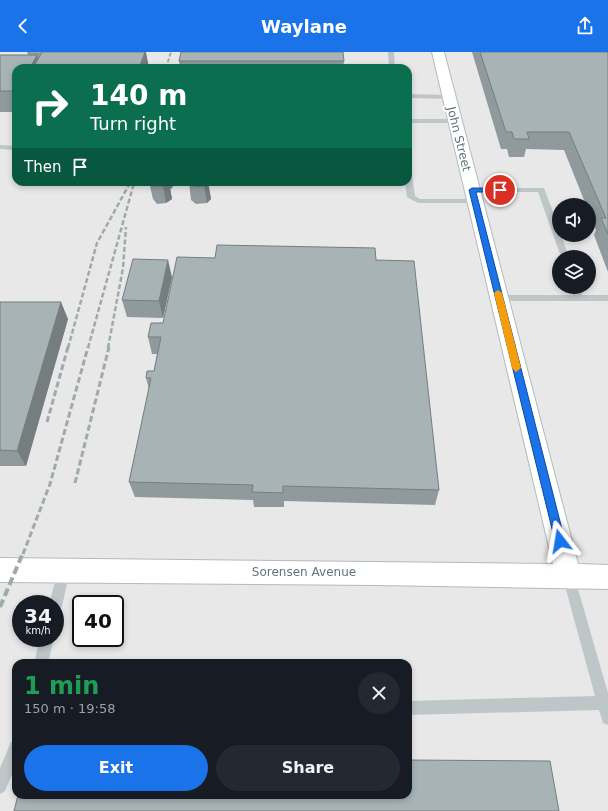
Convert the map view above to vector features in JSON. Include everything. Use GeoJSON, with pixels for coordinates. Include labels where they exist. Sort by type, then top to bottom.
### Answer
{"type":"FeatureCollection","features":[{"type":"Feature","properties":{"kind":"street","name":"John Street"},"geometry":{"type":"LineString","coordinates":[[438,52],[568,576]]}},
{"type":"Feature","properties":{"kind":"street","name":"Sorensen Avenue"},"geometry":{"type":"LineString","coordinates":[[0,570],[608,577]]}},
{"type":"Feature","properties":{"kind":"lane"},"geometry":{"type":"LineString","coordinates":[[391,52],[392,64]]}},
{"type":"Feature","properties":{"kind":"lane"},"geometry":{"type":"LineString","coordinates":[[412,96],[449,97]]}},
{"type":"Feature","properties":{"kind":"lane"},"geometry":{"type":"LineString","coordinates":[[412,121],[455,121]]}},
{"type":"Feature","properties":{"kind":"lane"},"geometry":{"type":"LineString","coordinates":[[0,147],[12,148]]}},
{"type":"Feature","properties":{"kind":"lane"},"geometry":{"type":"LineString","coordinates":[[410,186],[411,197],[418,201],[541,190],[562,250]]}},
{"type":"Feature","properties":{"kind":"lane"},"geometry":{"type":"LineString","coordinates":[[578,294],[579,298]]}},
{"type":"Feature","properties":{"kind":"lane"},"geometry":{"type":"LineString","coordinates":[[499,298],[608,298]]}},
{"type":"Feature","properties":{"kind":"lane"},"geometry":{"type":"LineString","coordinates":[[58,595],[64,571]]}},
{"type":"Feature","properties":{"kind":"lane"},"geometry":{"type":"LineString","coordinates":[[568,576],[608,718]]}},
{"type":"Feature","properties":{"kind":"lane"},"geometry":{"type":"LineString","coordinates":[[42,659],[45,647]]}},
{"type":"Feature","properties":{"kind":"lane"},"geometry":{"type":"LineString","coordinates":[[412,708],[604,703]]}},
{"type":"Feature","properties":{"kind":"lane"},"geometry":{"type":"LineString","coordinates":[[0,786],[12,757]]}},
{"type":"Feature","properties":{"kind":"shaded area"},"geometry":{"type":"Polygon","coordinates":[[[0,52],[608,52],[608,811],[0,811],[0,52]]]}},
{"type":"Feature","properties":{"kind":"building"},"geometry":{"type":"Polygon","coordinates":[[[42,52],[145,52],[140,64],[35,64],[42,52]]]}},
{"type":"Feature","properties":{"kind":"building"},"geometry":{"type":"Polygon","coordinates":[[[181,52],[343,52],[344,61],[179,61],[181,52]]]}},
{"type":"Feature","properties":{"kind":"building"},"geometry":{"type":"Polygon","coordinates":[[[480,52],[608,52],[608,234],[601,218],[606,218],[569,132],[527,132],[529,139],[514,139],[512,132],[506,132],[480,52]]]}},
{"type":"Feature","properties":{"kind":"building"},"geometry":{"type":"Polygon","coordinates":[[[0,55],[37,55],[32,64],[12,64],[12,91],[0,91],[0,55]]]}},
{"type":"Feature","properties":{"kind":"building"},"geometry":{"type":"Polygon","coordinates":[[[217,245],[375,248],[376,260],[414,261],[439,490],[283,486],[283,493],[252,492],[253,485],[129,482],[151,378],[146,378],[147,371],[154,371],[161,337],[148,337],[151,323],[163,323],[177,257],[215,258],[217,245]]]}},
{"type":"Feature","properties":{"kind":"building"},"geometry":{"type":"Polygon","coordinates":[[[133,259],[168,260],[159,301],[122,300],[133,259]]]}},
{"type":"Feature","properties":{"kind":"building"},"geometry":{"type":"Polygon","coordinates":[[[0,302],[61,302],[17,451],[0,450],[0,302]]]}},
{"type":"Feature","properties":{"kind":"building"},"geometry":{"type":"Polygon","coordinates":[[[412,760],[550,761],[559,811],[14,811],[17,799],[412,799],[412,760]]]}},
{"type":"Feature","properties":{"kind":"railway"},"geometry":{"type":"LineString","coordinates":[[167,64],[171,52]]}},
{"type":"Feature","properties":{"kind":"railway"},"geometry":{"type":"LineString","coordinates":[[68,348],[97,243],[128,186]]}},
{"type":"Feature","properties":{"kind":"railway"},"geometry":{"type":"LineString","coordinates":[[88,348],[133,186]]}},
{"type":"Feature","properties":{"kind":"railway"},"geometry":{"type":"LineString","coordinates":[[108,348],[123,268],[126,227]]}},
{"type":"Feature","properties":{"kind":"railway"},"geometry":{"type":"LineString","coordinates":[[47,422],[68,347]]}},
{"type":"Feature","properties":{"kind":"railway"},"geometry":{"type":"LineString","coordinates":[[23,554],[50,484],[88,347]]}},
{"type":"Feature","properties":{"kind":"railway"},"geometry":{"type":"LineString","coordinates":[[75,483],[109,347]]}},
{"type":"Feature","properties":{"kind":"railway"},"geometry":{"type":"LineString","coordinates":[[0,607],[23,553]]}},
{"type":"Feature","properties":{"kind":"slow traffic"},"geometry":{"type":"LineString","coordinates":[[498,293],[516,368]]}},
{"type":"Feature","properties":{"kind":"route"},"geometry":{"type":"LineString","coordinates":[[500,190],[472,190],[560,541]]}}]}
